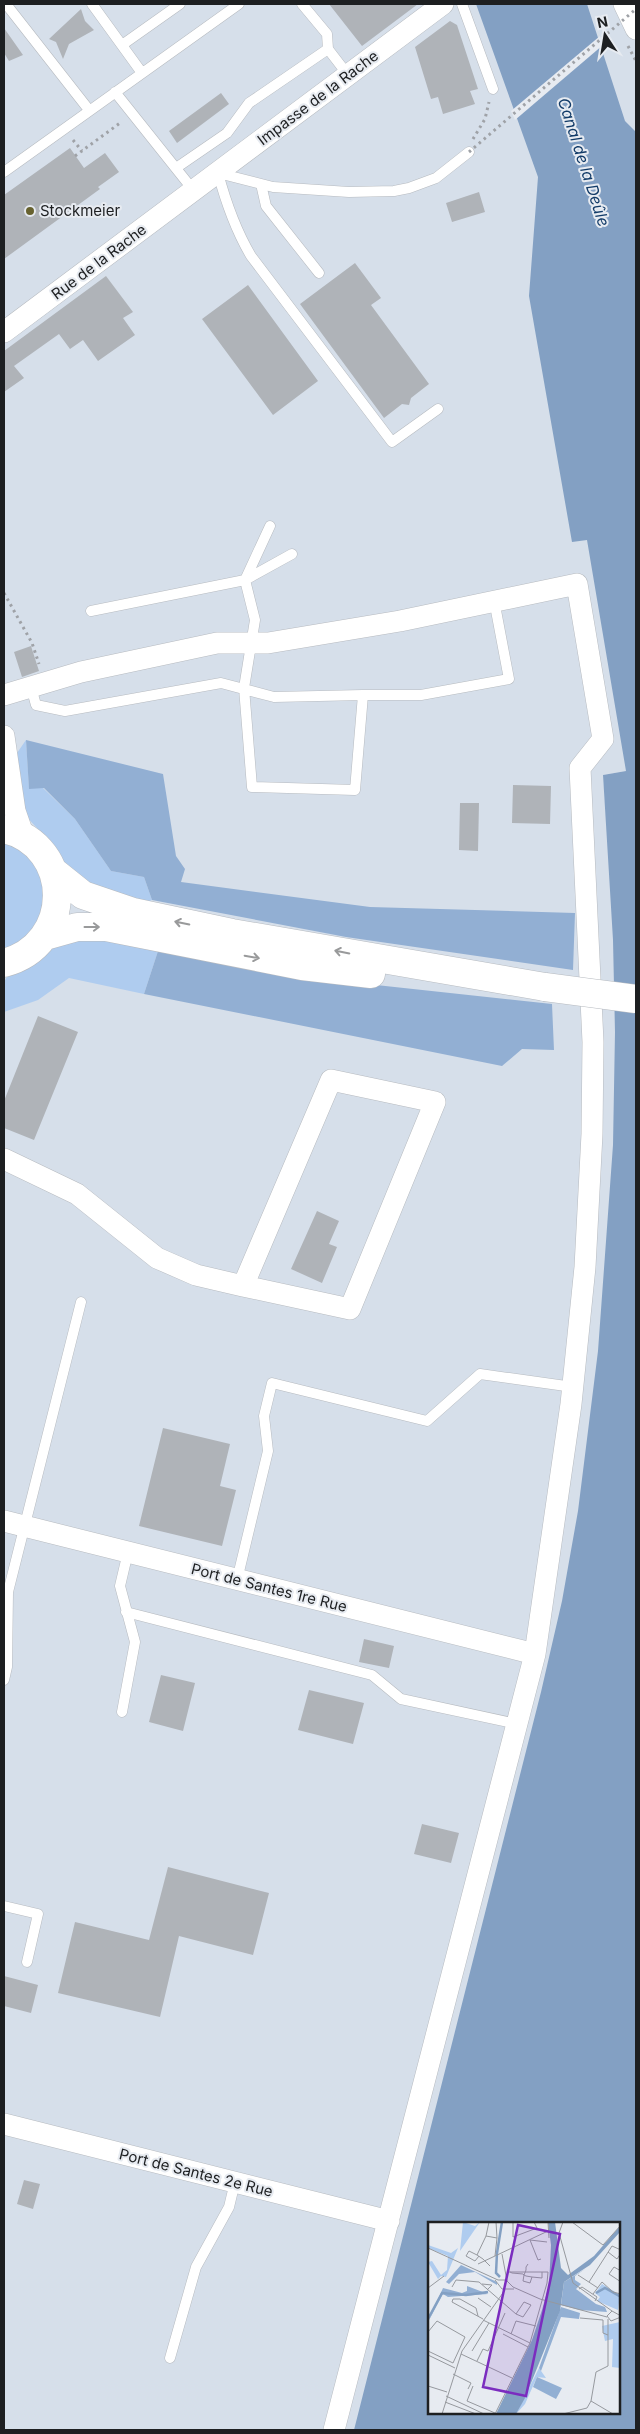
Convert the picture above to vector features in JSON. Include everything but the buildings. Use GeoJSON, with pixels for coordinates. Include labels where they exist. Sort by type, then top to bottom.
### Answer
{"type":"FeatureCollection","features":[{"type":"Feature","properties":{"kind":"main road"},"geometry":{"type":"LineString","coordinates":[[14,833],[38,848],[53,871],[82,894],[133,912],[232,933],[545,987],[636,999]]}},
{"type":"Feature","properties":{"kind":"main road"},"geometry":{"type":"LineString","coordinates":[[7,964],[31,950],[45,936],[54,919],[58,900],[53,871]]}},
{"type":"Feature","properties":{"kind":"main road"},"geometry":{"type":"LineString","coordinates":[[45,936],[69,929],[97,926],[246,956],[341,971],[545,987]]}},
{"type":"Feature","properties":{"kind":"street","name":"Impasse de la Rache"},"geometry":{"type":"LineString","coordinates":[[194,191],[443,4]]}},
{"type":"Feature","properties":{"kind":"street"},"geometry":{"type":"LineString","coordinates":[[624,4],[636,29]]}},
{"type":"Feature","properties":{"kind":"street","name":"Rue de la Rache"},"geometry":{"type":"LineString","coordinates":[[4,332],[194,191]]}},
{"type":"Feature","properties":{"kind":"street"},"geometry":{"type":"LineString","coordinates":[[4,695],[81,672],[217,643],[268,643],[400,621],[577,584],[603,740],[580,768],[593,1042],[592,1134],[586,1267],[573,1387],[535,1654],[334,2430]]}},
{"type":"Feature","properties":{"kind":"street"},"geometry":{"type":"LineString","coordinates":[[4,736],[16,811],[14,833]]}},
{"type":"Feature","properties":{"kind":"street"},"geometry":{"type":"LineString","coordinates":[[4,1159],[76,1194],[156,1258],[196,1274],[243,1286],[350,1309],[435,1102],[331,1080],[243,1286]]}},
{"type":"Feature","properties":{"kind":"street","name":"Port de Santes 1re Rue"},"geometry":{"type":"LineString","coordinates":[[4,1521],[535,1654]]}},
{"type":"Feature","properties":{"kind":"street","name":"Port de Santes 2e Rue"},"geometry":{"type":"LineString","coordinates":[[4,2124],[389,2221]]}},
{"type":"Feature","properties":{"kind":"lane"},"geometry":{"type":"LineString","coordinates":[[6,4],[89,110]]}},
{"type":"Feature","properties":{"kind":"lane"},"geometry":{"type":"LineString","coordinates":[[92,4],[142,73]]}},
{"type":"Feature","properties":{"kind":"lane"},"geometry":{"type":"LineString","coordinates":[[122,45],[180,4]]}},
{"type":"Feature","properties":{"kind":"lane"},"geometry":{"type":"LineString","coordinates":[[4,172],[239,4]]}},
{"type":"Feature","properties":{"kind":"lane"},"geometry":{"type":"LineString","coordinates":[[302,4],[327,34],[328,49],[348,76]]}},
{"type":"Feature","properties":{"kind":"lane"},"geometry":{"type":"LineString","coordinates":[[462,4],[493,90]]}},
{"type":"Feature","properties":{"kind":"lane"},"geometry":{"type":"LineString","coordinates":[[176,168],[227,133],[249,102],[328,49]]}},
{"type":"Feature","properties":{"kind":"lane"},"geometry":{"type":"LineString","coordinates":[[116,92],[194,191]]}},
{"type":"Feature","properties":{"kind":"lane"},"geometry":{"type":"LineString","coordinates":[[438,409],[392,442],[251,256],[238,236],[227,208],[218,173],[273,186],[349,192],[394,191],[409,188],[436,178],[467,150]]}},
{"type":"Feature","properties":{"kind":"lane"},"geometry":{"type":"LineString","coordinates":[[261,184],[266,206],[319,273]]}},
{"type":"Feature","properties":{"kind":"lane"},"geometry":{"type":"LineString","coordinates":[[270,526],[245,580],[255,620],[244,688],[252,787],[355,790],[364,695]]}},
{"type":"Feature","properties":{"kind":"lane"},"geometry":{"type":"LineString","coordinates":[[91,611],[245,580],[292,554]]}},
{"type":"Feature","properties":{"kind":"lane"},"geometry":{"type":"LineString","coordinates":[[39,685],[36,705],[66,711],[221,683],[274,697],[421,695],[509,679],[494,600]]}},
{"type":"Feature","properties":{"kind":"lane"},"geometry":{"type":"LineString","coordinates":[[4,1680],[7,1667],[8,1592],[81,1302]]}},
{"type":"Feature","properties":{"kind":"lane"},"geometry":{"type":"LineString","coordinates":[[237,1580],[268,1452],[264,1416],[272,1383],[427,1420],[480,1374],[573,1387]]}},
{"type":"Feature","properties":{"kind":"lane"},"geometry":{"type":"LineString","coordinates":[[122,1712],[135,1642],[120,1586],[128,1552]]}},
{"type":"Feature","properties":{"kind":"lane"},"geometry":{"type":"LineString","coordinates":[[126,1612],[372,1675],[401,1699],[517,1724]]}},
{"type":"Feature","properties":{"kind":"lane"},"geometry":{"type":"LineString","coordinates":[[4,1906],[38,1914],[27,1962]]}},
{"type":"Feature","properties":{"kind":"lane"},"geometry":{"type":"LineString","coordinates":[[170,2358],[196,2267],[229,2206],[235,2182]]}},
{"type":"Feature","properties":{"kind":"path"},"geometry":{"type":"LineString","coordinates":[[467,150],[636,9]]}},
{"type":"Feature","properties":{"kind":"path"},"geometry":{"type":"LineString","coordinates":[[467,150],[484,119],[493,90]]}},
{"type":"Feature","properties":{"kind":"path"},"geometry":{"type":"LineString","coordinates":[[75,156],[120,122],[127,129]]}},
{"type":"Feature","properties":{"kind":"path"},"geometry":{"type":"LineString","coordinates":[[69,134],[82,151]]}},
{"type":"Feature","properties":{"kind":"path"},"geometry":{"type":"LineString","coordinates":[[4,593],[32,643],[39,685]]}},
{"type":"Feature","properties":{"kind":"shaded area"},"geometry":{"type":"Polygon","coordinates":[[[4,4],[636,4],[636,758],[626,771],[603,775],[622,1030],[599,1569],[428,2222],[405,2430],[4,2430],[4,4]]]}},
{"type":"Feature","properties":{"kind":"shaded area"},"geometry":{"type":"Polygon","coordinates":[[[26,740],[29,788],[43,788],[75,819],[111,871],[144,877],[152,900],[145,903],[116,898],[63,867],[48,840],[24,814],[17,753],[26,740]]]}},
{"type":"Feature","properties":{"kind":"shaded area"},"geometry":{"type":"Polygon","coordinates":[[[26,740],[163,774],[176,856],[185,869],[181,882],[370,907],[575,913],[573,970],[346,937],[152,900],[144,877],[111,871],[75,819],[44,788],[29,789],[26,740]]]}},
{"type":"Feature","properties":{"kind":"shaded area"},"geometry":{"type":"Polygon","coordinates":[[[4,842],[21,851],[35,864],[43,882],[44,902],[34,930],[26,939],[4,950],[4,842]]]}},
{"type":"Feature","properties":{"kind":"shaded area"},"geometry":{"type":"Polygon","coordinates":[[[70,937],[100,938],[158,951],[144,994],[69,978],[38,1000],[4,1012],[4,982],[8,975],[70,937]]]}},
{"type":"Feature","properties":{"kind":"shaded area"},"geometry":{"type":"Polygon","coordinates":[[[158,951],[293,976],[552,1004],[554,1050],[522,1049],[502,1066],[144,994],[158,951]]]}},
{"type":"Feature","properties":{"kind":"water","name":"Canal de la Deûle"},"geometry":{"type":"Polygon","coordinates":[[[476,4],[587,4],[625,121],[636,132],[636,2430],[354,2430],[541,1692],[562,1601],[578,1511],[598,1351],[613,1145],[615,1032],[613,940],[603,775],[626,771],[587,540],[572,542],[529,296],[538,177],[476,4]]]}},
{"type":"Feature","properties":{"kind":"pier"},"geometry":{"type":"Polygon","coordinates":[[[600,36],[603,45],[515,120],[511,111],[600,36]]]}},
{"type":"Feature","properties":{"kind":"place","name":"Stockmeier"},"geometry":{"type":"Point","coordinates":[30,211]}}]}
